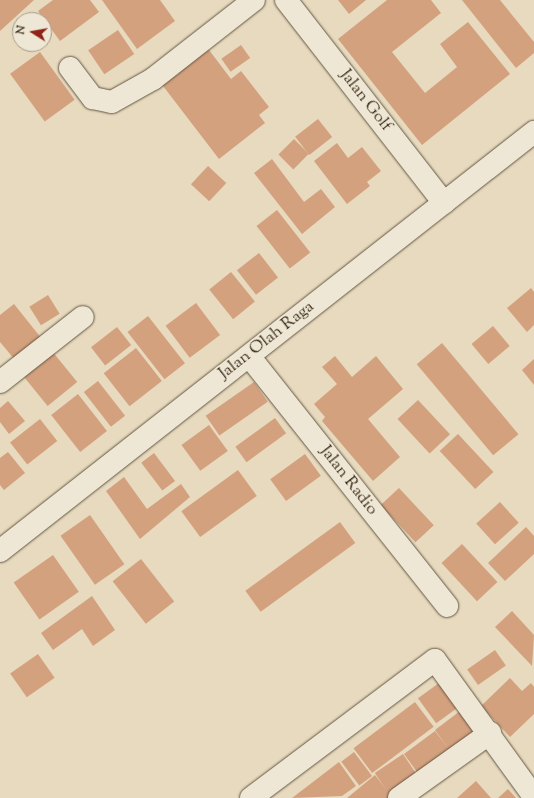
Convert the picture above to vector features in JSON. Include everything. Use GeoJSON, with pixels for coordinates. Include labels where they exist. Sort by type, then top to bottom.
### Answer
{"type":"FeatureCollection","features":[{"type":"Feature","properties":{"kind":"street"},"geometry":{"type":"LineString","coordinates":[[70,68],[93,98],[112,102],[152,79],[254,0]]}},
{"type":"Feature","properties":{"kind":"street","name":"Jalan Golf"},"geometry":{"type":"LineString","coordinates":[[286,0],[444,203]]}},
{"type":"Feature","properties":{"kind":"street","name":"Jalan Olah Raga"},"geometry":{"type":"LineString","coordinates":[[0,551],[534,132]]}},
{"type":"Feature","properties":{"kind":"street"},"geometry":{"type":"LineString","coordinates":[[0,382],[83,317]]}},
{"type":"Feature","properties":{"kind":"street","name":"Jalan Radio"},"geometry":{"type":"LineString","coordinates":[[249,356],[447,606]]}},
{"type":"Feature","properties":{"kind":"street"},"geometry":{"type":"LineString","coordinates":[[251,798],[435,660],[490,733],[534,797]]}},
{"type":"Feature","properties":{"kind":"street"},"geometry":{"type":"LineString","coordinates":[[399,798],[490,733]]}},
{"type":"Feature","properties":{"kind":"building"},"geometry":{"type":"Polygon","coordinates":[[[0,0],[34,0],[21,12],[12,12],[12,20],[0,31],[0,0]]]}},
{"type":"Feature","properties":{"kind":"building"},"geometry":{"type":"Polygon","coordinates":[[[53,0],[90,0],[99,12],[60,41],[52,30],[52,12],[38,11],[53,0]]]}},
{"type":"Feature","properties":{"kind":"building"},"geometry":{"type":"Polygon","coordinates":[[[102,0],[160,0],[175,21],[137,49],[102,0]]]}},
{"type":"Feature","properties":{"kind":"building"},"geometry":{"type":"Polygon","coordinates":[[[338,0],[366,0],[349,14],[338,0]]]}},
{"type":"Feature","properties":{"kind":"building"},"geometry":{"type":"Polygon","coordinates":[[[387,0],[431,0],[441,13],[392,52],[425,93],[457,67],[440,44],[468,22],[510,74],[422,145],[338,39],[387,0]]]}},
{"type":"Feature","properties":{"kind":"building"},"geometry":{"type":"Polygon","coordinates":[[[462,0],[500,0],[534,42],[534,53],[516,68],[462,0]]]}},
{"type":"Feature","properties":{"kind":"building"},"geometry":{"type":"Polygon","coordinates":[[[118,30],[134,54],[104,74],[88,50],[118,30]]]}},
{"type":"Feature","properties":{"kind":"building"},"geometry":{"type":"Polygon","coordinates":[[[241,45],[250,58],[231,72],[221,59],[241,45]]]}},
{"type":"Feature","properties":{"kind":"building"},"geometry":{"type":"Polygon","coordinates":[[[206,46],[231,79],[241,71],[269,107],[259,115],[265,123],[219,159],[160,82],[206,46]]]}},
{"type":"Feature","properties":{"kind":"building"},"geometry":{"type":"Polygon","coordinates":[[[40,52],[75,100],[45,121],[10,74],[40,52]]]}},
{"type":"Feature","properties":{"kind":"building"},"geometry":{"type":"Polygon","coordinates":[[[318,119],[332,137],[309,155],[295,137],[318,119]]]}},
{"type":"Feature","properties":{"kind":"building"},"geometry":{"type":"Polygon","coordinates":[[[294,139],[309,154],[293,169],[278,155],[294,139]]]}},
{"type":"Feature","properties":{"kind":"building"},"geometry":{"type":"Polygon","coordinates":[[[337,143],[348,158],[362,147],[381,171],[367,182],[370,186],[347,204],[314,161],[337,143]]]}},
{"type":"Feature","properties":{"kind":"building"},"geometry":{"type":"Polygon","coordinates":[[[272,159],[304,202],[321,189],[335,207],[302,234],[254,173],[272,159]]]}},
{"type":"Feature","properties":{"kind":"building"},"geometry":{"type":"Polygon","coordinates":[[[208,166],[226,183],[209,201],[191,184],[208,166]]]}},
{"type":"Feature","properties":{"kind":"building"},"geometry":{"type":"Polygon","coordinates":[[[277,210],[310,253],[290,269],[257,226],[277,210]]]}},
{"type":"Feature","properties":{"kind":"building"},"geometry":{"type":"Polygon","coordinates":[[[259,253],[278,277],[256,295],[237,270],[259,253]]]}},
{"type":"Feature","properties":{"kind":"building"},"geometry":{"type":"Polygon","coordinates":[[[231,272],[255,302],[233,319],[209,290],[231,272]]]}},
{"type":"Feature","properties":{"kind":"building"},"geometry":{"type":"Polygon","coordinates":[[[531,288],[534,292],[534,325],[527,332],[507,308],[531,288]]]}},
{"type":"Feature","properties":{"kind":"building"},"geometry":{"type":"Polygon","coordinates":[[[48,295],[60,314],[41,325],[29,307],[48,295]]]}},
{"type":"Feature","properties":{"kind":"building"},"geometry":{"type":"Polygon","coordinates":[[[196,303],[220,335],[190,358],[166,326],[196,303]]]}},
{"type":"Feature","properties":{"kind":"building"},"geometry":{"type":"Polygon","coordinates":[[[14,304],[42,339],[15,360],[0,342],[0,315],[14,304]]]}},
{"type":"Feature","properties":{"kind":"building"},"geometry":{"type":"Polygon","coordinates":[[[148,316],[185,363],[164,379],[128,332],[148,316]]]}},
{"type":"Feature","properties":{"kind":"building"},"geometry":{"type":"Polygon","coordinates":[[[493,326],[510,346],[488,364],[472,344],[493,326]]]}},
{"type":"Feature","properties":{"kind":"building"},"geometry":{"type":"Polygon","coordinates":[[[117,327],[131,345],[105,365],[91,347],[117,327]]]}},
{"type":"Feature","properties":{"kind":"building"},"geometry":{"type":"Polygon","coordinates":[[[442,343],[518,434],[493,455],[417,364],[442,343]]]}},
{"type":"Feature","properties":{"kind":"building"},"geometry":{"type":"Polygon","coordinates":[[[136,348],[162,381],[130,406],[104,373],[136,348]]]}},
{"type":"Feature","properties":{"kind":"building"},"geometry":{"type":"Polygon","coordinates":[[[52,351],[77,382],[48,406],[22,375],[52,351]]]}},
{"type":"Feature","properties":{"kind":"building"},"geometry":{"type":"Polygon","coordinates":[[[335,356],[352,377],[376,356],[403,389],[368,419],[400,457],[373,481],[322,421],[325,417],[314,404],[337,384],[322,367],[335,356]]]}},
{"type":"Feature","properties":{"kind":"building"},"geometry":{"type":"Polygon","coordinates":[[[534,359],[534,385],[522,370],[534,359]]]}},
{"type":"Feature","properties":{"kind":"building"},"geometry":{"type":"Polygon","coordinates":[[[98,381],[125,416],[111,427],[84,392],[98,381]]]}},
{"type":"Feature","properties":{"kind":"building"},"geometry":{"type":"Polygon","coordinates":[[[254,382],[268,402],[219,436],[206,416],[254,382]]]}},
{"type":"Feature","properties":{"kind":"building"},"geometry":{"type":"Polygon","coordinates":[[[78,394],[107,431],[80,452],[51,415],[78,394]]]}},
{"type":"Feature","properties":{"kind":"building"},"geometry":{"type":"Polygon","coordinates":[[[418,400],[450,434],[430,453],[398,419],[418,400]]]}},
{"type":"Feature","properties":{"kind":"building"},"geometry":{"type":"Polygon","coordinates":[[[8,401],[25,421],[9,434],[0,422],[0,408],[8,401]]]}},
{"type":"Feature","properties":{"kind":"building"},"geometry":{"type":"Polygon","coordinates":[[[275,418],[286,433],[247,462],[235,447],[275,418]]]}},
{"type":"Feature","properties":{"kind":"building"},"geometry":{"type":"Polygon","coordinates":[[[40,419],[57,441],[27,464],[10,442],[40,419]]]}},
{"type":"Feature","properties":{"kind":"building"},"geometry":{"type":"Polygon","coordinates":[[[209,425],[228,451],[200,471],[181,445],[209,425]]]}},
{"type":"Feature","properties":{"kind":"building"},"geometry":{"type":"Polygon","coordinates":[[[458,434],[493,472],[475,489],[440,451],[458,434]]]}},
{"type":"Feature","properties":{"kind":"building"},"geometry":{"type":"Polygon","coordinates":[[[8,452],[25,473],[4,490],[0,485],[0,458],[8,452]]]}},
{"type":"Feature","properties":{"kind":"building"},"geometry":{"type":"Polygon","coordinates":[[[154,453],[175,481],[162,491],[141,463],[154,453]]]}},
{"type":"Feature","properties":{"kind":"building"},"geometry":{"type":"Polygon","coordinates":[[[305,454],[321,476],[286,501],[270,479],[305,454]]]}},
{"type":"Feature","properties":{"kind":"building"},"geometry":{"type":"Polygon","coordinates":[[[238,470],[257,496],[200,537],[181,511],[238,470]]]}},
{"type":"Feature","properties":{"kind":"building"},"geometry":{"type":"Polygon","coordinates":[[[124,477],[147,509],[181,484],[190,497],[140,539],[106,491],[124,477]]]}},
{"type":"Feature","properties":{"kind":"building"},"geometry":{"type":"Polygon","coordinates":[[[399,488],[434,525],[415,542],[381,505],[399,488]]]}},
{"type":"Feature","properties":{"kind":"building"},"geometry":{"type":"Polygon","coordinates":[[[500,502],[519,523],[495,544],[476,523],[500,502]]]}},
{"type":"Feature","properties":{"kind":"building"},"geometry":{"type":"Polygon","coordinates":[[[90,515],[124,564],[95,585],[61,536],[90,515]]]}},
{"type":"Feature","properties":{"kind":"building"},"geometry":{"type":"Polygon","coordinates":[[[340,522],[355,543],[261,612],[245,591],[340,522]]]}},
{"type":"Feature","properties":{"kind":"building"},"geometry":{"type":"Polygon","coordinates":[[[526,527],[534,536],[534,554],[505,581],[488,563],[526,527]]]}},
{"type":"Feature","properties":{"kind":"building"},"geometry":{"type":"Polygon","coordinates":[[[462,544],[497,582],[477,601],[442,563],[462,544]]]}},
{"type":"Feature","properties":{"kind":"building"},"geometry":{"type":"Polygon","coordinates":[[[53,555],[79,592],[39,619],[14,583],[53,555]]]}},
{"type":"Feature","properties":{"kind":"building"},"geometry":{"type":"Polygon","coordinates":[[[141,559],[174,602],[146,624],[113,581],[141,559]]]}},
{"type":"Feature","properties":{"kind":"building"},"geometry":{"type":"Polygon","coordinates":[[[92,596],[115,630],[93,646],[82,629],[53,650],[41,633],[92,596]]]}},
{"type":"Feature","properties":{"kind":"building"},"geometry":{"type":"Polygon","coordinates":[[[512,611],[534,635],[532,666],[495,627],[512,611]]]}},
{"type":"Feature","properties":{"kind":"building"},"geometry":{"type":"Polygon","coordinates":[[[495,650],[506,666],[478,685],[467,670],[495,650]]]}},
{"type":"Feature","properties":{"kind":"building"},"geometry":{"type":"Polygon","coordinates":[[[38,654],[55,678],[27,697],[10,674],[38,654]]]}},
{"type":"Feature","properties":{"kind":"building"},"geometry":{"type":"Polygon","coordinates":[[[510,678],[522,691],[531,683],[534,687],[534,714],[510,737],[481,706],[510,678]]]}},
{"type":"Feature","properties":{"kind":"building"},"geometry":{"type":"Polygon","coordinates":[[[439,683],[457,708],[436,723],[418,698],[439,683]]]}},
{"type":"Feature","properties":{"kind":"building"},"geometry":{"type":"Polygon","coordinates":[[[415,702],[434,727],[372,773],[354,748],[415,702]]]}},
{"type":"Feature","properties":{"kind":"building"},"geometry":{"type":"Polygon","coordinates":[[[464,708],[486,739],[425,783],[404,754],[435,731],[449,749],[435,730],[464,708]]]}},
{"type":"Feature","properties":{"kind":"building"},"geometry":{"type":"Polygon","coordinates":[[[354,752],[372,776],[359,786],[341,762],[354,752]]]}},
{"type":"Feature","properties":{"kind":"building"},"geometry":{"type":"Polygon","coordinates":[[[403,754],[417,775],[389,794],[375,773],[403,754]]]}},
{"type":"Feature","properties":{"kind":"building"},"geometry":{"type":"Polygon","coordinates":[[[339,762],[356,786],[342,796],[292,798],[339,762]]]}},
{"type":"Feature","properties":{"kind":"building"},"geometry":{"type":"Polygon","coordinates":[[[375,775],[393,798],[347,798],[375,775]]]}},
{"type":"Feature","properties":{"kind":"building"},"geometry":{"type":"Polygon","coordinates":[[[476,781],[491,798],[457,798],[476,781]]]}},
{"type":"Feature","properties":{"kind":"building"},"geometry":{"type":"Polygon","coordinates":[[[508,789],[516,798],[498,798],[508,789]]]}}]}
